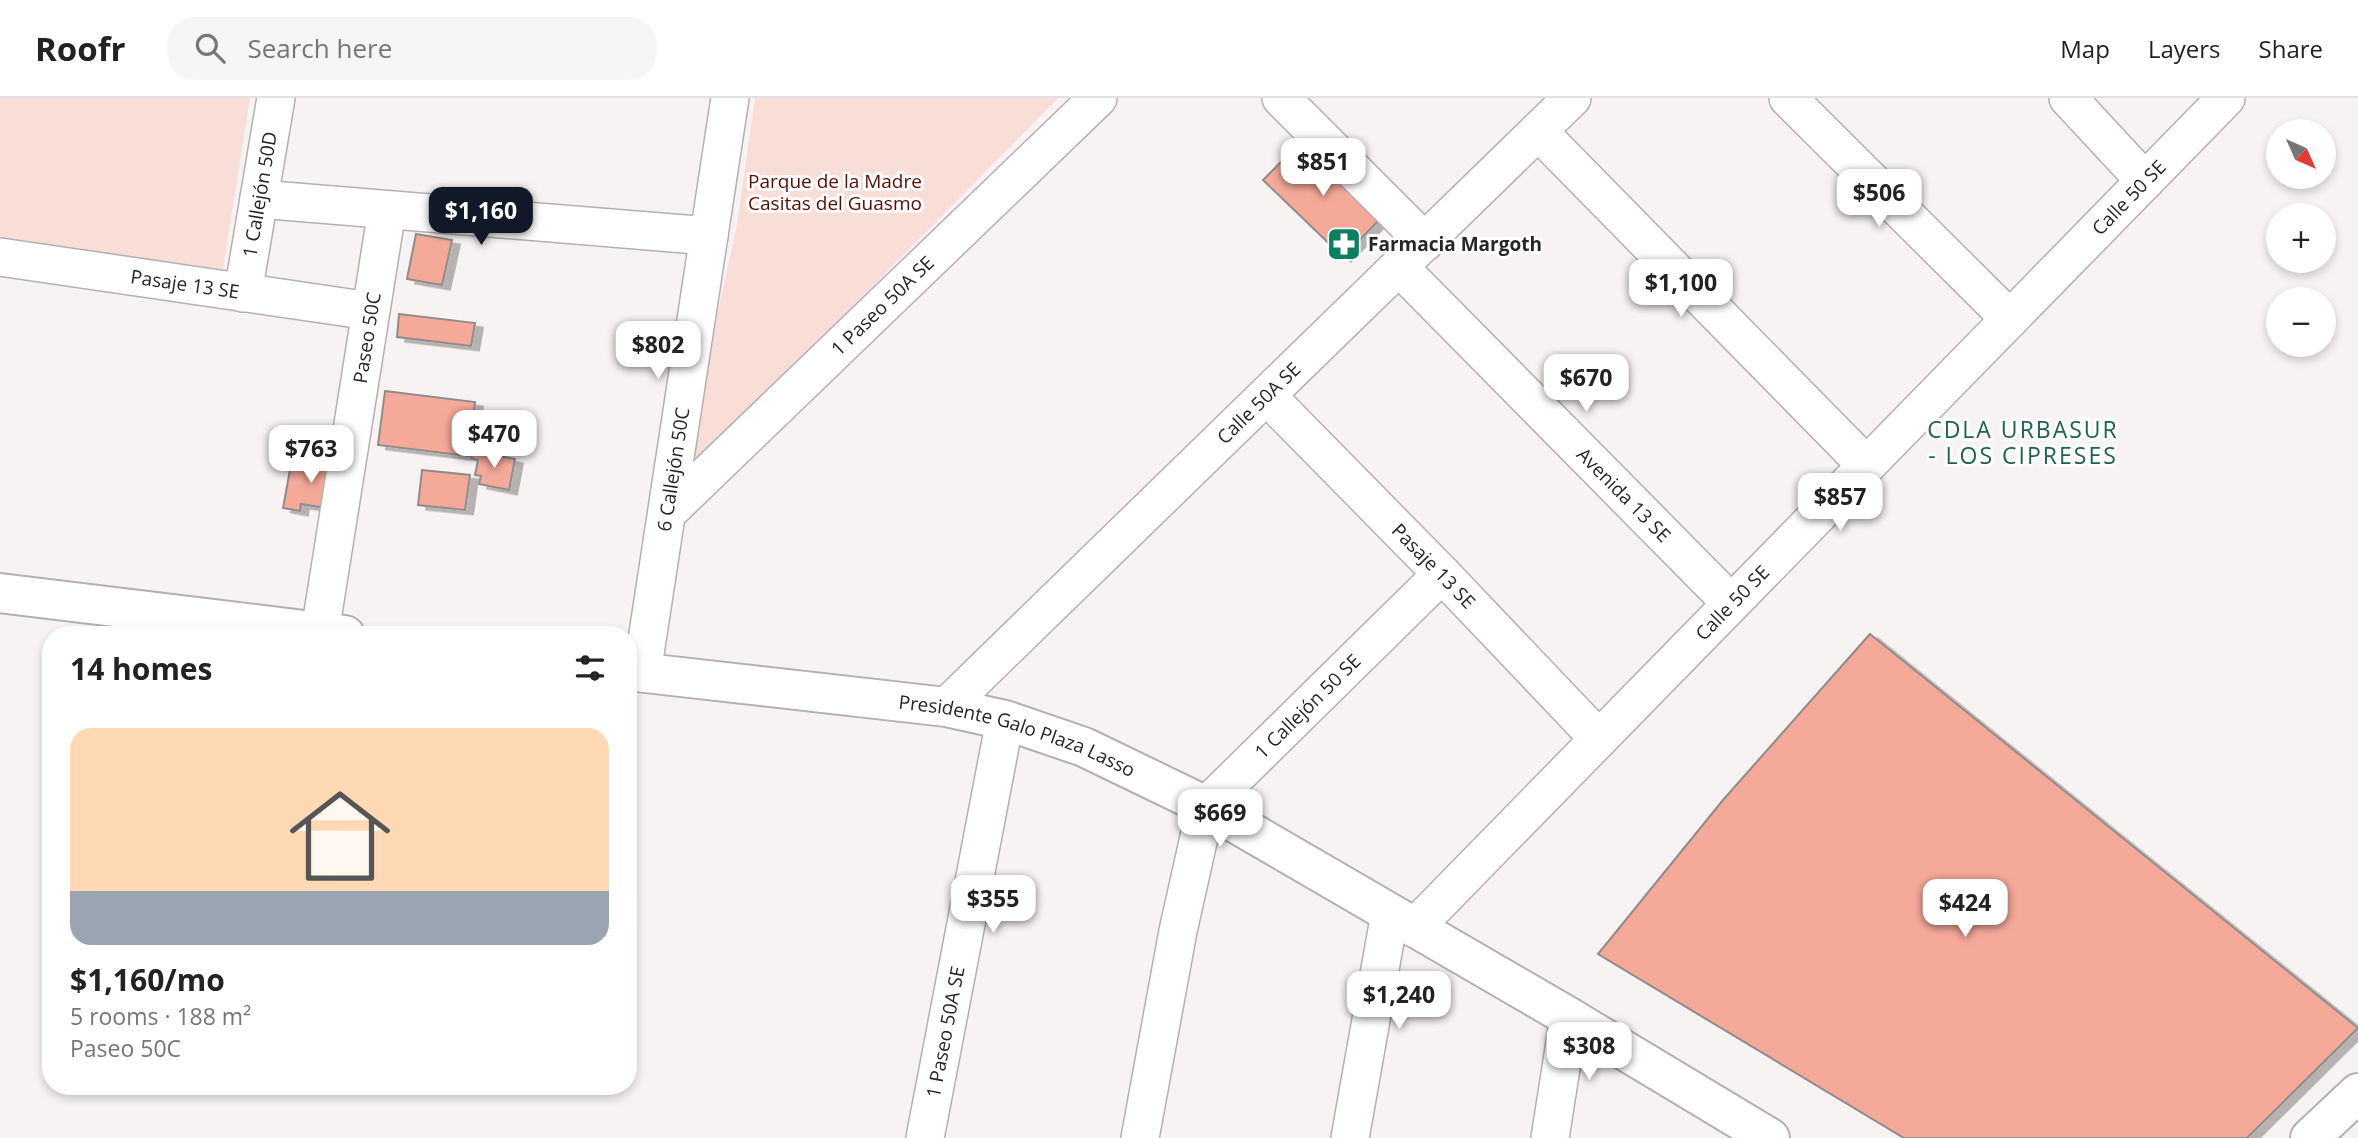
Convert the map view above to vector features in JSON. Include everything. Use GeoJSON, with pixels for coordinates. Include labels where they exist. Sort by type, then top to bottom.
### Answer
{"type":"FeatureCollection","features":[{"type":"Feature","properties":{"kind":"street","name":"1 Callejón 50D"},"geometry":{"type":"LineString","coordinates":[[243,293],[276,98]]}},
{"type":"Feature","properties":{"kind":"street","name":"6 Callejón 50C"},"geometry":{"type":"LineString","coordinates":[[637,662],[667,513],[730,98]]}},
{"type":"Feature","properties":{"kind":"street","name":"1 Paseo 50A SE"},"geometry":{"type":"LineString","coordinates":[[667,513],[1098,98]]}},
{"type":"Feature","properties":{"kind":"street"},"geometry":{"type":"LineString","coordinates":[[1280,98],[1425,242]]}},
{"type":"Feature","properties":{"kind":"street","name":"Calle 50A SE"},"geometry":{"type":"LineString","coordinates":[[946,707],[1572,98]]}},
{"type":"Feature","properties":{"kind":"street"},"geometry":{"type":"LineString","coordinates":[[1788,98],[2010,319]]}},
{"type":"Feature","properties":{"kind":"street"},"geometry":{"type":"LineString","coordinates":[[2068,98],[2145,181]]}},
{"type":"Feature","properties":{"kind":"street","name":"Calle 50 SE"},"geometry":{"type":"LineString","coordinates":[[1402,921],[1600,738],[2226,98]]}},
{"type":"Feature","properties":{"kind":"street"},"geometry":{"type":"LineString","coordinates":[[1538,131],[1866,465]]}},
{"type":"Feature","properties":{"kind":"street"},"geometry":{"type":"LineString","coordinates":[[259,199],[709,236]]}},
{"type":"Feature","properties":{"kind":"street","name":"Paseo 50C"},"geometry":{"type":"LineString","coordinates":[[333,626],[370,311],[387,210]]}},
{"type":"Feature","properties":{"kind":"street","name":"Pasaje 13 SE"},"geometry":{"type":"LineString","coordinates":[[0,257],[370,311]]}},
{"type":"Feature","properties":{"kind":"street","name":"Avenida 13 SE"},"geometry":{"type":"LineString","coordinates":[[1399,267],[1731,603]]}},
{"type":"Feature","properties":{"kind":"street","name":"Pasaje 13 SE"},"geometry":{"type":"LineString","coordinates":[[1267,396],[1600,738]]}},
{"type":"Feature","properties":{"kind":"street","name":"1 Callejón 50 SE"},"geometry":{"type":"LineString","coordinates":[[1206,806],[1442,574]]}},
{"type":"Feature","properties":{"kind":"street"},"geometry":{"type":"LineString","coordinates":[[0,593],[267,626]]}},
{"type":"Feature","properties":{"kind":"street","name":"Presidente Galo Plaza Lasso"},"geometry":{"type":"LineString","coordinates":[[637,672],[946,707],[1005,720],[1084,747],[1206,806],[1569,1017],[1758,1135]]}},
{"type":"Feature","properties":{"kind":"street","name":"1 Paseo 50A SE"},"geometry":{"type":"LineString","coordinates":[[925,1138],[1005,720]]}},
{"type":"Feature","properties":{"kind":"street"},"geometry":{"type":"LineString","coordinates":[[1140,1138],[1178,931],[1206,806]]}},
{"type":"Feature","properties":{"kind":"street"},"geometry":{"type":"LineString","coordinates":[[1350,1138],[1402,921]]}},
{"type":"Feature","properties":{"kind":"street"},"geometry":{"type":"LineString","coordinates":[[1550,1138],[1569,1017]]}},
{"type":"Feature","properties":{"kind":"street"},"geometry":{"type":"LineString","coordinates":[[2310,1138],[2358,1093]]}},
{"type":"Feature","properties":{"kind":"green space"},"geometry":{"type":"Polygon","coordinates":[[[0,98],[250,98],[223,269],[0,239],[0,98]]]}},
{"type":"Feature","properties":{"kind":"green space","name":"Parque de la Madre Casitas del Guasmo"},"geometry":{"type":"Polygon","coordinates":[[[755,98],[1058,98],[681,481],[737,224],[755,98]]]}},
{"type":"Feature","properties":{"kind":"building"},"geometry":{"type":"Polygon","coordinates":[[[1304,139],[1383,216],[1343,257],[1263,180],[1304,139]]]}},
{"type":"Feature","properties":{"kind":"building"},"geometry":{"type":"Polygon","coordinates":[[[416,234],[452,240],[442,285],[407,279],[416,234]]]}},
{"type":"Feature","properties":{"kind":"building"},"geometry":{"type":"Polygon","coordinates":[[[399,314],[475,323],[471,346],[397,337],[399,314]]]}},
{"type":"Feature","properties":{"kind":"building"},"geometry":{"type":"Polygon","coordinates":[[[385,391],[475,402],[468,456],[378,445],[385,391]]]}},
{"type":"Feature","properties":{"kind":"building"},"geometry":{"type":"Polygon","coordinates":[[[296,434],[348,443],[346,453],[295,444],[296,434]]]}},
{"type":"Feature","properties":{"kind":"building"},"geometry":{"type":"Polygon","coordinates":[[[472,451],[515,459],[509,490],[479,484],[481,476],[475,475],[478,460],[471,458],[472,451]]]}},
{"type":"Feature","properties":{"kind":"building"},"geometry":{"type":"Polygon","coordinates":[[[292,459],[340,467],[332,509],[301,504],[300,511],[283,508],[292,459]]]}},
{"type":"Feature","properties":{"kind":"building"},"geometry":{"type":"Polygon","coordinates":[[[422,470],[470,475],[465,510],[418,505],[422,470]]]}},
{"type":"Feature","properties":{"kind":"building"},"geometry":{"type":"Polygon","coordinates":[[[1870,634],[2358,1028],[2247,1138],[1904,1138],[1598,954],[1723,800],[1870,634]]]}},
{"type":"Feature","properties":{"kind":"place","name":"Farmacia Margoth"},"geometry":{"type":"Point","coordinates":[1344,244]}},
{"type":"Feature","properties":{"kind":"district","name":"CDLA URBASUR - LOS CIPRESES"},"geometry":{"type":"Point","coordinates":[2023,443]}}]}
